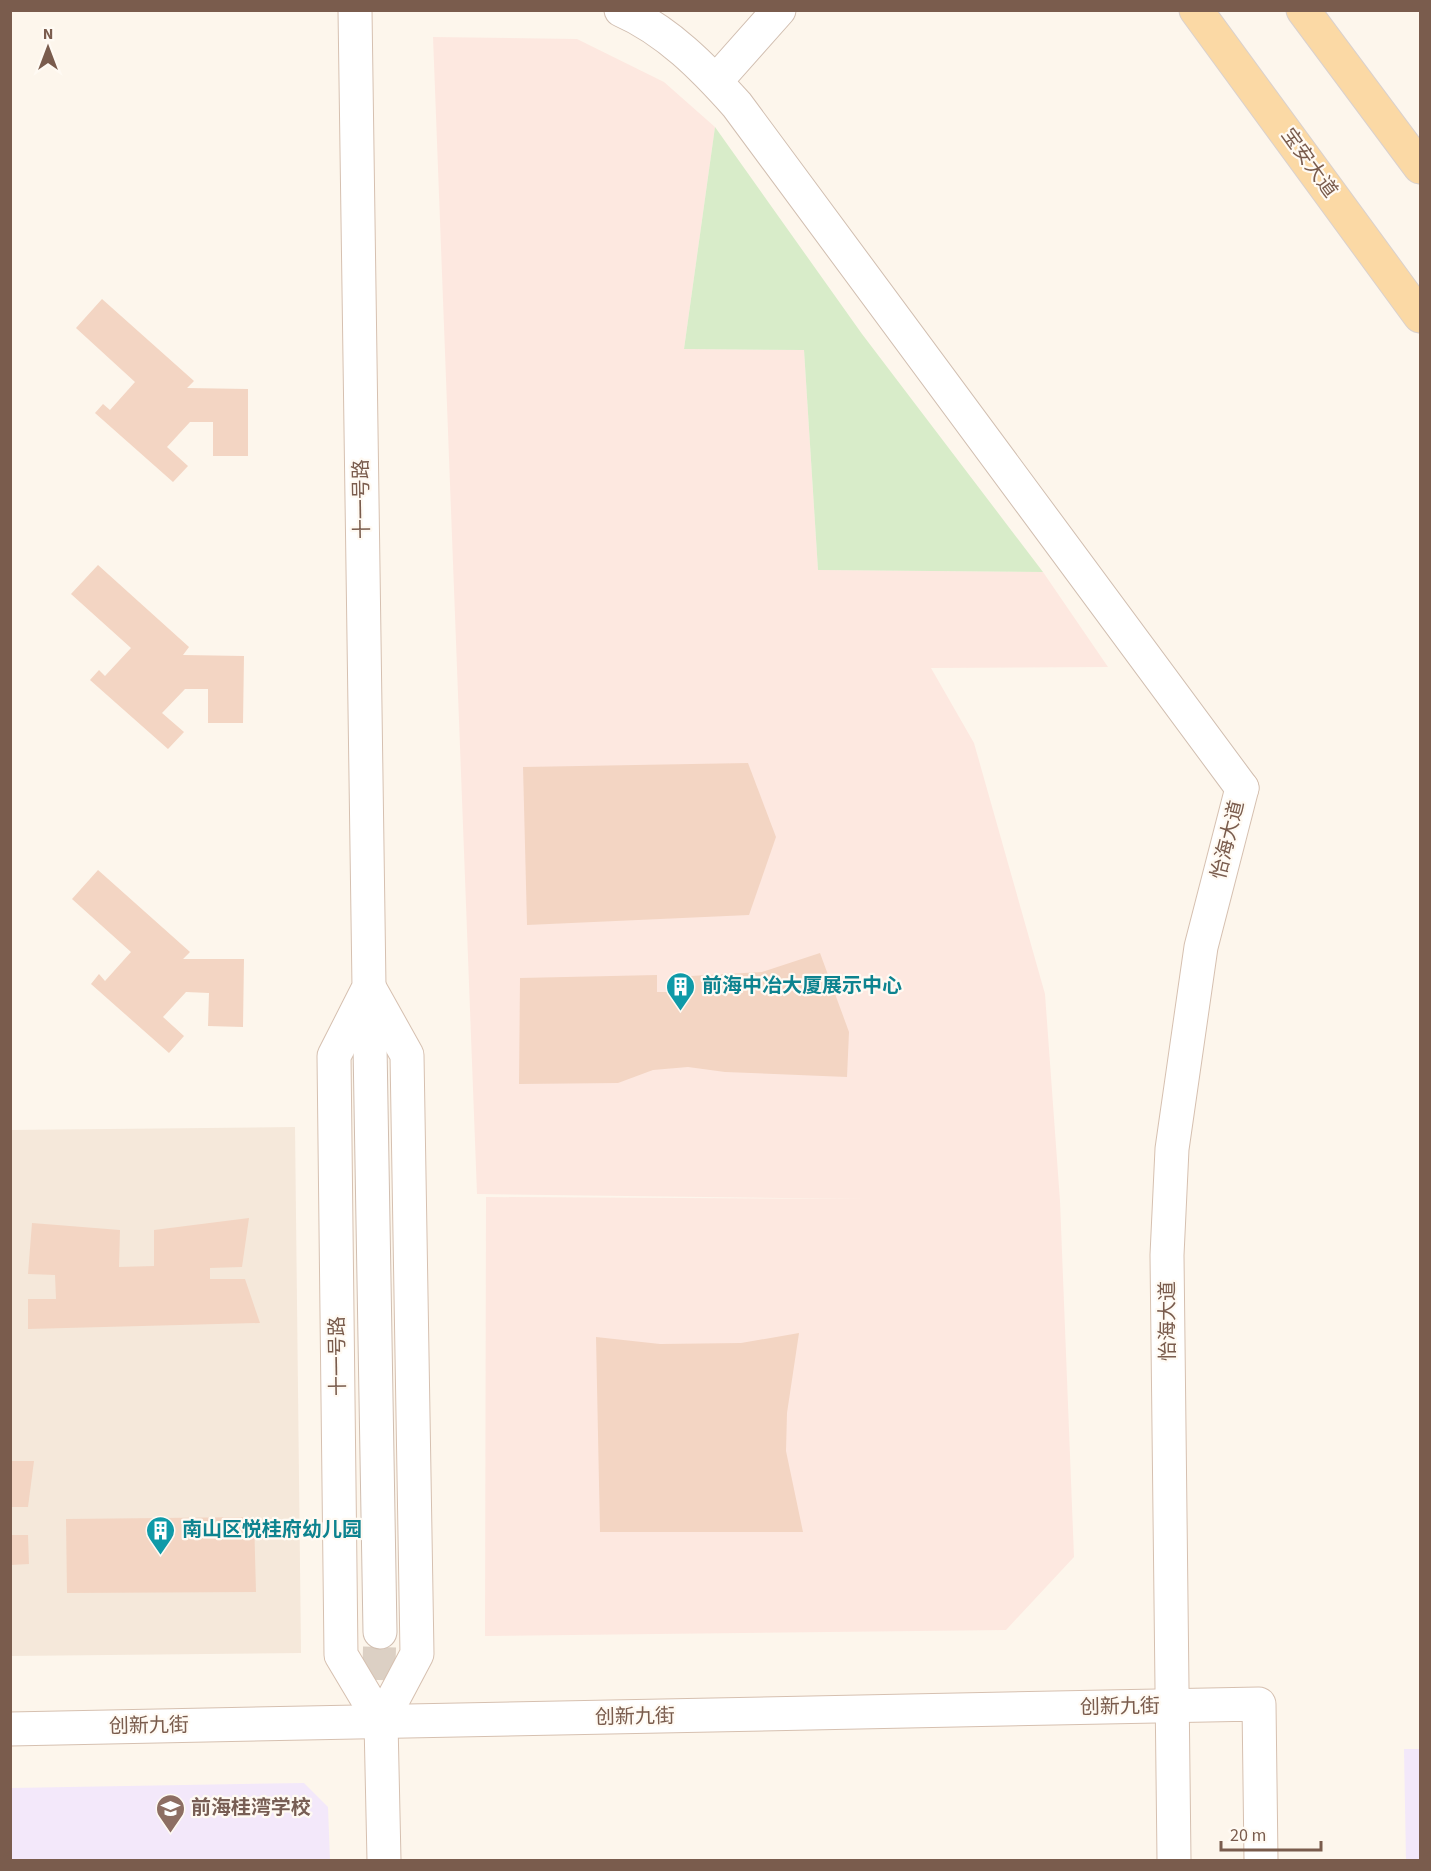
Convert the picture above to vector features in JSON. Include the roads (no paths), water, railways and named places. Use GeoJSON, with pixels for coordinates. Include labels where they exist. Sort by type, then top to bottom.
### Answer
{"type":"FeatureCollection","features":[{"type":"Feature","properties":{"kind":"main road","name":"宝安大道"},"geometry":{"type":"LineString","coordinates":[[1196,10],[1420,316]]}},
{"type":"Feature","properties":{"kind":"main road"},"geometry":{"type":"LineString","coordinates":[[1303,10],[1420,166]]}},
{"type":"Feature","properties":{"kind":"street","name":"十一号路"},"geometry":{"type":"LineString","coordinates":[[355,10],[369,987],[334,1056],[341,1655],[381,1722]]}},
{"type":"Feature","properties":{"kind":"street"},"geometry":{"type":"LineString","coordinates":[[621,10],[672,40],[716,81],[779,10]]}},
{"type":"Feature","properties":{"kind":"street","name":"怡海大道"},"geometry":{"type":"LineString","coordinates":[[716,81],[744,114],[1242,788],[1201,947],[1172,1149],[1167,1255],[1174,1860]]}},
{"type":"Feature","properties":{"kind":"street","name":"十一号路"},"geometry":{"type":"LineString","coordinates":[[369,987],[407,1055],[417,1654],[381,1722],[384,1860]]}},
{"type":"Feature","properties":{"kind":"street"},"geometry":{"type":"LineString","coordinates":[[369,987],[380,1632]]}},
{"type":"Feature","properties":{"kind":"street","name":"创新九街"},"geometry":{"type":"LineString","coordinates":[[10,1729],[1259,1704],[1261,1860]]}},
{"type":"Feature","properties":{"kind":"tunnel"},"geometry":{"type":"LineString","coordinates":[[377,1729],[380,1632]]}},
{"type":"Feature","properties":{"kind":"place","name":"前海中冶大厦展示中心"},"geometry":{"type":"Point","coordinates":[681,1012]}},
{"type":"Feature","properties":{"kind":"place","name":"南山区悦桂府幼儿园"},"geometry":{"type":"Point","coordinates":[161,1556]}},
{"type":"Feature","properties":{"kind":"place","name":"前海桂湾学校"},"geometry":{"type":"Point","coordinates":[170,1834]}}]}
